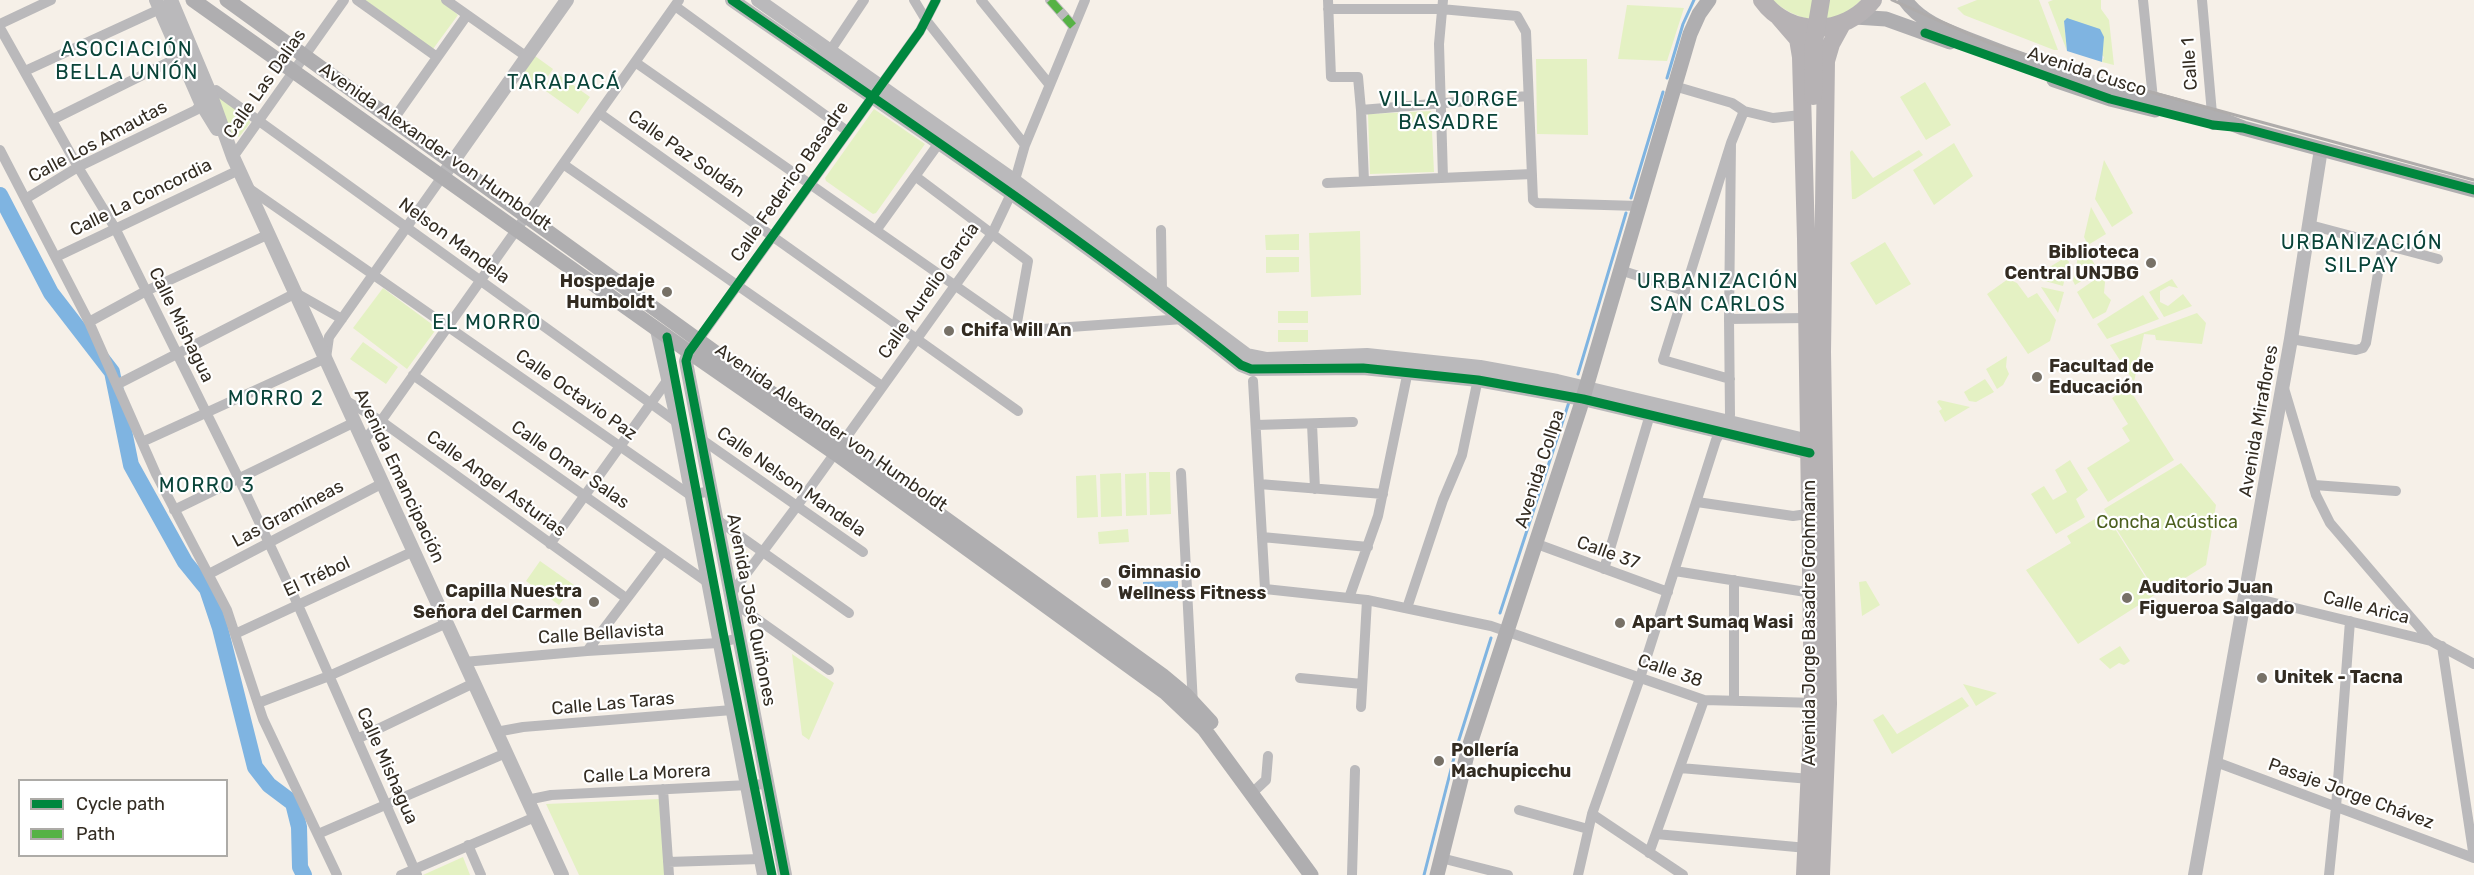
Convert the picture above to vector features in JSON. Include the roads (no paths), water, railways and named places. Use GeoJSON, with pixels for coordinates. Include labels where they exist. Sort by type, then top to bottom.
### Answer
{"type":"FeatureCollection","features":[{"type":"Feature","properties":{"kind":"highway"},"geometry":{"type":"LineString","coordinates":[[1815,236],[1814,42],[1821,0]]}},
{"type":"Feature","properties":{"kind":"highway"},"geometry":{"type":"LineString","coordinates":[[1760,2],[1791,23],[1816,29],[1848,21],[1873,0]]}},
{"type":"Feature","properties":{"kind":"highway","name":"Avenida Jorge Basadre Grohmann"},"geometry":{"type":"LineString","coordinates":[[1779,17],[1793,33],[1800,48],[1801,116],[1815,236],[1822,352],[1819,513],[1821,875]]}},
{"type":"Feature","properties":{"kind":"highway","name":"Avenida Jorge Basadre Grohmann"},"geometry":{"type":"LineString","coordinates":[[1805,875],[1810,779],[1820,703],[1812,593],[1819,513],[1809,447],[1806,318],[1815,236],[1826,61],[1831,44],[1848,21]]}},
{"type":"Feature","properties":{"kind":"main road","name":"Avenida Alexander von Humboldt"},"geometry":{"type":"LineString","coordinates":[[193,0],[657,330],[838,448]]}},
{"type":"Feature","properties":{"kind":"main road","name":"Avenida Alexander von Humboldt"},"geometry":{"type":"LineString","coordinates":[[227,0],[699,339],[838,448],[1021,580],[1159,687],[1190,707],[1204,729],[1256,790],[1321,875]]}},
{"type":"Feature","properties":{"kind":"main road","name":"Avenida Cusco"},"geometry":{"type":"LineString","coordinates":[[1905,0],[1912,10],[1931,23],[1964,37],[2035,64],[2152,99],[2212,120]]}},
{"type":"Feature","properties":{"kind":"main road","name":"Avenida Collpa"},"geometry":{"type":"LineString","coordinates":[[1437,875],[1469,747],[1584,394],[1690,34],[1708,2]]}},
{"type":"Feature","properties":{"kind":"main road","name":"Avenida Cusco"},"geometry":{"type":"LineString","coordinates":[[1848,21],[1886,19],[2076,88],[2212,120],[2474,190]]}},
{"type":"Feature","properties":{"kind":"main road","name":"Avenida Alexander von Humboldt"},"geometry":{"type":"LineString","coordinates":[[1256,790],[1311,875]]}},
{"type":"Feature","properties":{"kind":"street"},"geometry":{"type":"LineString","coordinates":[[0,26],[51,0]]}},
{"type":"Feature","properties":{"kind":"street","name":"Calle Las Dalias"},"geometry":{"type":"LineString","coordinates":[[236,163],[259,121],[344,0]]}},
{"type":"Feature","properties":{"kind":"street"},"geometry":{"type":"LineString","coordinates":[[357,0],[437,57]]}},
{"type":"Feature","properties":{"kind":"street"},"geometry":{"type":"LineString","coordinates":[[446,0],[527,57]]}},
{"type":"Feature","properties":{"kind":"street"},"geometry":{"type":"LineString","coordinates":[[142,442],[326,358],[329,338],[567,0]]}},
{"type":"Feature","properties":{"kind":"street"},"geometry":{"type":"LineString","coordinates":[[732,0],[876,91],[1162,297],[1241,351],[1256,358],[1367,356],[1409,366],[1479,373],[1584,394],[1809,447]]}},
{"type":"Feature","properties":{"kind":"street"},"geometry":{"type":"LineString","coordinates":[[830,51],[864,0]]}},
{"type":"Feature","properties":{"kind":"street"},"geometry":{"type":"LineString","coordinates":[[914,0],[926,20],[1025,145]]}},
{"type":"Feature","properties":{"kind":"street","name":"Calle Federico Basadre"},"geometry":{"type":"LineString","coordinates":[[689,352],[926,20],[936,0]]}},
{"type":"Feature","properties":{"kind":"street"},"geometry":{"type":"LineString","coordinates":[[981,0],[1049,84]]}},
{"type":"Feature","properties":{"kind":"street"},"geometry":{"type":"LineString","coordinates":[[1050,0],[1073,27]]}},
{"type":"Feature","properties":{"kind":"street","name":"Calle Aurelio García"},"geometry":{"type":"LineString","coordinates":[[732,598],[762,552],[992,234],[1013,188],[1025,145],[1085,0]]}},
{"type":"Feature","properties":{"kind":"street"},"geometry":{"type":"LineString","coordinates":[[2143,0],[2152,99]]}},
{"type":"Feature","properties":{"kind":"street","name":"Calle 1"},"geometry":{"type":"LineString","coordinates":[[2202,0],[2212,120]]}},
{"type":"Feature","properties":{"kind":"street"},"geometry":{"type":"LineString","coordinates":[[761,1],[830,51],[939,143],[1013,188]]}},
{"type":"Feature","properties":{"kind":"street"},"geometry":{"type":"LineString","coordinates":[[25,71],[162,3]]}},
{"type":"Feature","properties":{"kind":"street","name":"Avenida Emancipación"},"geometry":{"type":"LineString","coordinates":[[162,3],[181,56],[206,98]]}},
{"type":"Feature","properties":{"kind":"street","name":"Avenida Emancipación"},"geometry":{"type":"LineString","coordinates":[[162,3],[562,875]]}},
{"type":"Feature","properties":{"kind":"street"},"geometry":{"type":"LineString","coordinates":[[363,441],[381,421],[677,3],[847,131]]}},
{"type":"Feature","properties":{"kind":"street"},"geometry":{"type":"LineString","coordinates":[[1364,181],[1358,77],[1331,76],[1328,5],[1442,5],[1517,16],[1526,32],[1532,198],[1537,203],[1638,206]]}},
{"type":"Feature","properties":{"kind":"street"},"geometry":{"type":"LineString","coordinates":[[1442,5],[1439,105],[1443,178]]}},
{"type":"Feature","properties":{"kind":"street"},"geometry":{"type":"LineString","coordinates":[[393,120],[467,15]]}},
{"type":"Feature","properties":{"kind":"street","name":"Calle Mishagua"},"geometry":{"type":"LineString","coordinates":[[0,26],[78,167],[115,228],[239,479],[298,604],[416,872]]}},
{"type":"Feature","properties":{"kind":"street"},"geometry":{"type":"LineString","coordinates":[[52,120],[181,56]]}},
{"type":"Feature","properties":{"kind":"street"},"geometry":{"type":"LineString","coordinates":[[635,62],[1016,328],[1028,330],[1183,319]]}},
{"type":"Feature","properties":{"kind":"street"},"geometry":{"type":"LineString","coordinates":[[1674,86],[1732,103],[1744,111],[1773,118],[1801,116]]}},
{"type":"Feature","properties":{"kind":"street","name":"Nelson Mandela"},"geometry":{"type":"LineString","coordinates":[[206,98],[216,90],[678,423]]}},
{"type":"Feature","properties":{"kind":"street"},"geometry":{"type":"LineString","coordinates":[[1361,110],[1528,96]]}},
{"type":"Feature","properties":{"kind":"street","name":"Calle Los Amautas"},"geometry":{"type":"LineString","coordinates":[[27,198],[78,167],[196,110],[206,98]]}},
{"type":"Feature","properties":{"kind":"street"},"geometry":{"type":"LineString","coordinates":[[1730,379],[1663,360],[1731,143],[1744,111]]}},
{"type":"Feature","properties":{"kind":"street","name":"Calle Paz Soldán"},"geometry":{"type":"LineString","coordinates":[[599,113],[1018,411]]}},
{"type":"Feature","properties":{"kind":"street"},"geometry":{"type":"LineString","coordinates":[[877,230],[939,143]]}},
{"type":"Feature","properties":{"kind":"street"},"geometry":{"type":"LineString","coordinates":[[1578,875],[1592,814],[1640,678],[1716,440],[1730,415],[1731,143]]}},
{"type":"Feature","properties":{"kind":"street","name":"Avenida Miraflores"},"geometry":{"type":"LineString","coordinates":[[2195,875],[2247,596],[2321,149]]}},
{"type":"Feature","properties":{"kind":"street"},"geometry":{"type":"LineString","coordinates":[[0,150],[27,198],[89,322],[174,510],[227,610],[258,703],[337,875]]}},
{"type":"Feature","properties":{"kind":"street","name":"Calle La Concordia"},"geometry":{"type":"LineString","coordinates":[[56,257],[236,163]]}},
{"type":"Feature","properties":{"kind":"street"},"geometry":{"type":"LineString","coordinates":[[563,164],[882,386]]}},
{"type":"Feature","properties":{"kind":"street"},"geometry":{"type":"LineString","coordinates":[[1327,183],[1532,174]]}},
{"type":"Feature","properties":{"kind":"street"},"geometry":{"type":"LineString","coordinates":[[915,176],[1028,261],[1016,328]]}},
{"type":"Feature","properties":{"kind":"street","name":"Calle Octavio Paz"},"geometry":{"type":"LineString","coordinates":[[247,187],[690,495]]}},
{"type":"Feature","properties":{"kind":"street"},"geometry":{"type":"LineString","coordinates":[[2310,225],[2438,259]]}},
{"type":"Feature","properties":{"kind":"street"},"geometry":{"type":"LineString","coordinates":[[1161,230],[1162,297],[1183,319],[1241,364],[1251,369],[1409,366]]}},
{"type":"Feature","properties":{"kind":"street"},"geometry":{"type":"LineString","coordinates":[[89,322],[146,291],[269,234]]}},
{"type":"Feature","properties":{"kind":"street"},"geometry":{"type":"LineString","coordinates":[[2291,339],[2356,350],[2363,348],[2367,343],[2383,244]]}},
{"type":"Feature","properties":{"kind":"street"},"geometry":{"type":"LineString","coordinates":[[1620,270],[1685,291]]}},
{"type":"Feature","properties":{"kind":"street"},"geometry":{"type":"LineString","coordinates":[[118,384],[296,293],[342,319]]}},
{"type":"Feature","properties":{"kind":"street"},"geometry":{"type":"LineString","coordinates":[[1729,319],[1806,318]]}},
{"type":"Feature","properties":{"kind":"street","name":"Avenida José Quiñones"},"geometry":{"type":"LineString","coordinates":[[657,330],[678,423],[718,643],[764,875]]}},
{"type":"Feature","properties":{"kind":"street","name":"Avenida José Quiñones"},"geometry":{"type":"LineString","coordinates":[[689,352],[686,361],[785,875]]}},
{"type":"Feature","properties":{"kind":"street"},"geometry":{"type":"LineString","coordinates":[[1349,598],[1368,547],[1383,494],[1409,366]]}},
{"type":"Feature","properties":{"kind":"street"},"geometry":{"type":"LineString","coordinates":[[1407,608],[1443,500],[1462,455],[1479,373]]}},
{"type":"Feature","properties":{"kind":"street","name":"Calle Omar Salas"},"geometry":{"type":"LineString","coordinates":[[413,375],[707,582]]}},
{"type":"Feature","properties":{"kind":"street"},"geometry":{"type":"LineString","coordinates":[[550,544],[669,378]]}},
{"type":"Feature","properties":{"kind":"street"},"geometry":{"type":"LineString","coordinates":[[1253,381],[1263,537],[1368,547]]}},
{"type":"Feature","properties":{"kind":"street"},"geometry":{"type":"LineString","coordinates":[[2283,385],[2314,485],[2330,523],[2347,545],[2436,643],[2474,858]]}},
{"type":"Feature","properties":{"kind":"street","name":"Calle Angel Asturias"},"geometry":{"type":"LineString","coordinates":[[345,400],[381,421],[627,598]]}},
{"type":"Feature","properties":{"kind":"street"},"geometry":{"type":"LineString","coordinates":[[1604,569],[1652,410]]}},
{"type":"Feature","properties":{"kind":"street"},"geometry":{"type":"LineString","coordinates":[[1256,425],[1353,422]]}},
{"type":"Feature","properties":{"kind":"street"},"geometry":{"type":"LineString","coordinates":[[174,510],[355,423]]}},
{"type":"Feature","properties":{"kind":"street"},"geometry":{"type":"LineString","coordinates":[[1312,424],[1315,489]]}},
{"type":"Feature","properties":{"kind":"street","name":"Calle Nelson Mandela"},"geometry":{"type":"LineString","coordinates":[[701,439],[863,552]]}},
{"type":"Feature","properties":{"kind":"street"},"geometry":{"type":"LineString","coordinates":[[1181,473],[1190,707]]}},
{"type":"Feature","properties":{"kind":"street","name":"Las Gramíneas"},"geometry":{"type":"LineString","coordinates":[[209,574],[383,483]]}},
{"type":"Feature","properties":{"kind":"street"},"geometry":{"type":"LineString","coordinates":[[1259,484],[1383,494]]}},
{"type":"Feature","properties":{"kind":"street"},"geometry":{"type":"LineString","coordinates":[[2314,485],[2396,491]]}},
{"type":"Feature","properties":{"kind":"street"},"geometry":{"type":"LineString","coordinates":[[690,495],[711,491]]}},
{"type":"Feature","properties":{"kind":"street"},"geometry":{"type":"LineString","coordinates":[[1697,502],[1793,516],[1819,513]]}},
{"type":"Feature","properties":{"kind":"street"},"geometry":{"type":"LineString","coordinates":[[716,519],[849,613]]}},
{"type":"Feature","properties":{"kind":"street","name":"Calle 38"},"geometry":{"type":"LineString","coordinates":[[1263,537],[1265,589],[1366,600],[1480,623],[1704,700],[1820,703]]}},
{"type":"Feature","properties":{"kind":"street","name":"Calle 37"},"geometry":{"type":"LineString","coordinates":[[1537,544],[1668,592]]}},
{"type":"Feature","properties":{"kind":"street","name":"El Trébol"},"geometry":{"type":"LineString","coordinates":[[235,634],[414,551]]}},
{"type":"Feature","properties":{"kind":"street"},"geometry":{"type":"LineString","coordinates":[[587,651],[663,551]]}},
{"type":"Feature","properties":{"kind":"street"},"geometry":{"type":"LineString","coordinates":[[1675,571],[1812,593]]}},
{"type":"Feature","properties":{"kind":"street"},"geometry":{"type":"LineString","coordinates":[[1734,580],[1734,701]]}},
{"type":"Feature","properties":{"kind":"street","name":"Calle Arica"},"geometry":{"type":"LineString","coordinates":[[2247,596],[2436,643],[2474,664]]}},
{"type":"Feature","properties":{"kind":"street"},"geometry":{"type":"LineString","coordinates":[[732,598],[829,670]]}},
{"type":"Feature","properties":{"kind":"street"},"geometry":{"type":"LineString","coordinates":[[1361,707],[1366,600]]}},
{"type":"Feature","properties":{"kind":"street"},"geometry":{"type":"LineString","coordinates":[[2329,875],[2350,621]]}},
{"type":"Feature","properties":{"kind":"street"},"geometry":{"type":"LineString","coordinates":[[258,703],[329,676],[447,623]]}},
{"type":"Feature","properties":{"kind":"street","name":"Calle Bellavista"},"geometry":{"type":"LineString","coordinates":[[464,662],[718,643],[739,638]]}},
{"type":"Feature","properties":{"kind":"street"},"geometry":{"type":"LineString","coordinates":[[1300,678],[1362,684]]}},
{"type":"Feature","properties":{"kind":"street"},"geometry":{"type":"LineString","coordinates":[[357,739],[474,683]]}},
{"type":"Feature","properties":{"kind":"street"},"geometry":{"type":"LineString","coordinates":[[1649,853],[1704,700]]}},
{"type":"Feature","properties":{"kind":"street","name":"Calle Las Taras"},"geometry":{"type":"LineString","coordinates":[[496,732],[732,710]]}},
{"type":"Feature","properties":{"kind":"street"},"geometry":{"type":"LineString","coordinates":[[318,834],[506,753]]}},
{"type":"Feature","properties":{"kind":"street"},"geometry":{"type":"LineString","coordinates":[[1256,790],[1266,780],[1268,756]]}},
{"type":"Feature","properties":{"kind":"street","name":"Pasaje Jorge Chávez"},"geometry":{"type":"LineString","coordinates":[[2216,762],[2474,858]]}},
{"type":"Feature","properties":{"kind":"street"},"geometry":{"type":"LineString","coordinates":[[1680,768],[1810,779]]}},
{"type":"Feature","properties":{"kind":"street"},"geometry":{"type":"LineString","coordinates":[[1352,875],[1355,770]]}},
{"type":"Feature","properties":{"kind":"street","name":"Calle La Morera"},"geometry":{"type":"LineString","coordinates":[[527,800],[551,795],[768,784]]}},
{"type":"Feature","properties":{"kind":"street"},"geometry":{"type":"LineString","coordinates":[[663,789],[669,875]]}},
{"type":"Feature","properties":{"kind":"street"},"geometry":{"type":"LineString","coordinates":[[1519,810],[1588,830]]}},
{"type":"Feature","properties":{"kind":"street"},"geometry":{"type":"LineString","coordinates":[[1592,814],[1683,875]]}},
{"type":"Feature","properties":{"kind":"street"},"geometry":{"type":"LineString","coordinates":[[401,875],[416,872],[468,845],[535,817]]}},
{"type":"Feature","properties":{"kind":"street"},"geometry":{"type":"LineString","coordinates":[[1656,834],[1807,848]]}},
{"type":"Feature","properties":{"kind":"street"},"geometry":{"type":"LineString","coordinates":[[468,845],[482,875]]}},
{"type":"Feature","properties":{"kind":"street"},"geometry":{"type":"LineString","coordinates":[[1441,858],[1508,875]]}},
{"type":"Feature","properties":{"kind":"street"},"geometry":{"type":"LineString","coordinates":[[668,862],[760,859]]}},
{"type":"Feature","properties":{"kind":"water"},"geometry":{"type":"Polygon","coordinates":[[[2067,18],[2100,29],[2104,37],[2102,62],[2067,51],[2064,21],[2067,18]]]}},
{"type":"Feature","properties":{"kind":"water"},"geometry":{"type":"Polygon","coordinates":[[[1178,581],[1178,598],[1144,599],[1143,582],[1178,581]]]}},
{"type":"Feature","properties":{"kind":"waterway"},"geometry":{"type":"LineString","coordinates":[[1667,78],[1683,24],[1694,0]]}},
{"type":"Feature","properties":{"kind":"waterway"},"geometry":{"type":"LineString","coordinates":[[1631,198],[1663,92]]}},
{"type":"Feature","properties":{"kind":"waterway"},"geometry":{"type":"LineString","coordinates":[[0,195],[51,293],[112,372],[131,465],[185,562],[207,589],[220,628],[255,767],[269,785],[293,803],[299,827],[300,867],[304,875]]}},
{"type":"Feature","properties":{"kind":"waterway"},"geometry":{"type":"LineString","coordinates":[[1578,374],[1626,213]]}},
{"type":"Feature","properties":{"kind":"waterway"},"geometry":{"type":"LineString","coordinates":[[1500,613],[1569,402]]}},
{"type":"Feature","properties":{"kind":"waterway"},"geometry":{"type":"LineString","coordinates":[[1424,875],[1457,746],[1491,638]]}},
{"type":"Feature","properties":{"kind":"railway"},"geometry":{"type":"LineString","coordinates":[[1892,0],[1987,42],[2070,70],[2474,180]]}},
{"type":"Feature","properties":{"kind":"place","name":"Biblioteca Central UNJBG"},"geometry":{"type":"Point","coordinates":[2151,263]}},
{"type":"Feature","properties":{"kind":"place","name":"Hospedaje Humboldt"},"geometry":{"type":"Point","coordinates":[667,292]}},
{"type":"Feature","properties":{"kind":"place","name":"Chifa Will An"},"geometry":{"type":"Point","coordinates":[949,331]}},
{"type":"Feature","properties":{"kind":"place","name":"Facultad de Educación"},"geometry":{"type":"Point","coordinates":[2037,377]}},
{"type":"Feature","properties":{"kind":"place","name":"Gimnasio Wellness Fitness"},"geometry":{"type":"Point","coordinates":[1106,583]}},
{"type":"Feature","properties":{"kind":"place","name":"Auditorio Juan Figueroa Salgado"},"geometry":{"type":"Point","coordinates":[2127,598]}},
{"type":"Feature","properties":{"kind":"place","name":"Capilla Nuestra Señora del Carmen"},"geometry":{"type":"Point","coordinates":[594,602]}},
{"type":"Feature","properties":{"kind":"place","name":"Apart Sumaq Wasi"},"geometry":{"type":"Point","coordinates":[1620,623]}},
{"type":"Feature","properties":{"kind":"place","name":"Unitek - Tacna"},"geometry":{"type":"Point","coordinates":[2262,678]}},
{"type":"Feature","properties":{"kind":"place","name":"Pollería Machupicchu"},"geometry":{"type":"Point","coordinates":[1439,761]}},
{"type":"Feature","properties":{"kind":"district","name":"ASOCIACIÓN BELLA UNIÓN"},"geometry":{"type":"Point","coordinates":[127,62]}},
{"type":"Feature","properties":{"kind":"district","name":"TARAPACÁ"},"geometry":{"type":"Point","coordinates":[564,83]}},
{"type":"Feature","properties":{"kind":"district","name":"VILLA JORGE BASADRE"},"geometry":{"type":"Point","coordinates":[1449,112]}},
{"type":"Feature","properties":{"kind":"district","name":"URBANIZACIÓN SILPAY"},"geometry":{"type":"Point","coordinates":[2362,254]}},
{"type":"Feature","properties":{"kind":"district","name":"URBANIZACIÓN SAN CARLOS"},"geometry":{"type":"Point","coordinates":[1718,294]}},
{"type":"Feature","properties":{"kind":"district","name":"EL MORRO"},"geometry":{"type":"Point","coordinates":[487,323]}},
{"type":"Feature","properties":{"kind":"district","name":"MORRO 2"},"geometry":{"type":"Point","coordinates":[276,399]}},
{"type":"Feature","properties":{"kind":"district","name":"MORRO 3"},"geometry":{"type":"Point","coordinates":[207,486]}},
{"type":"Feature","properties":{"kind":"park label","name":"Concha Acústica"},"geometry":{"type":"Point","coordinates":[2167,523]}}]}
